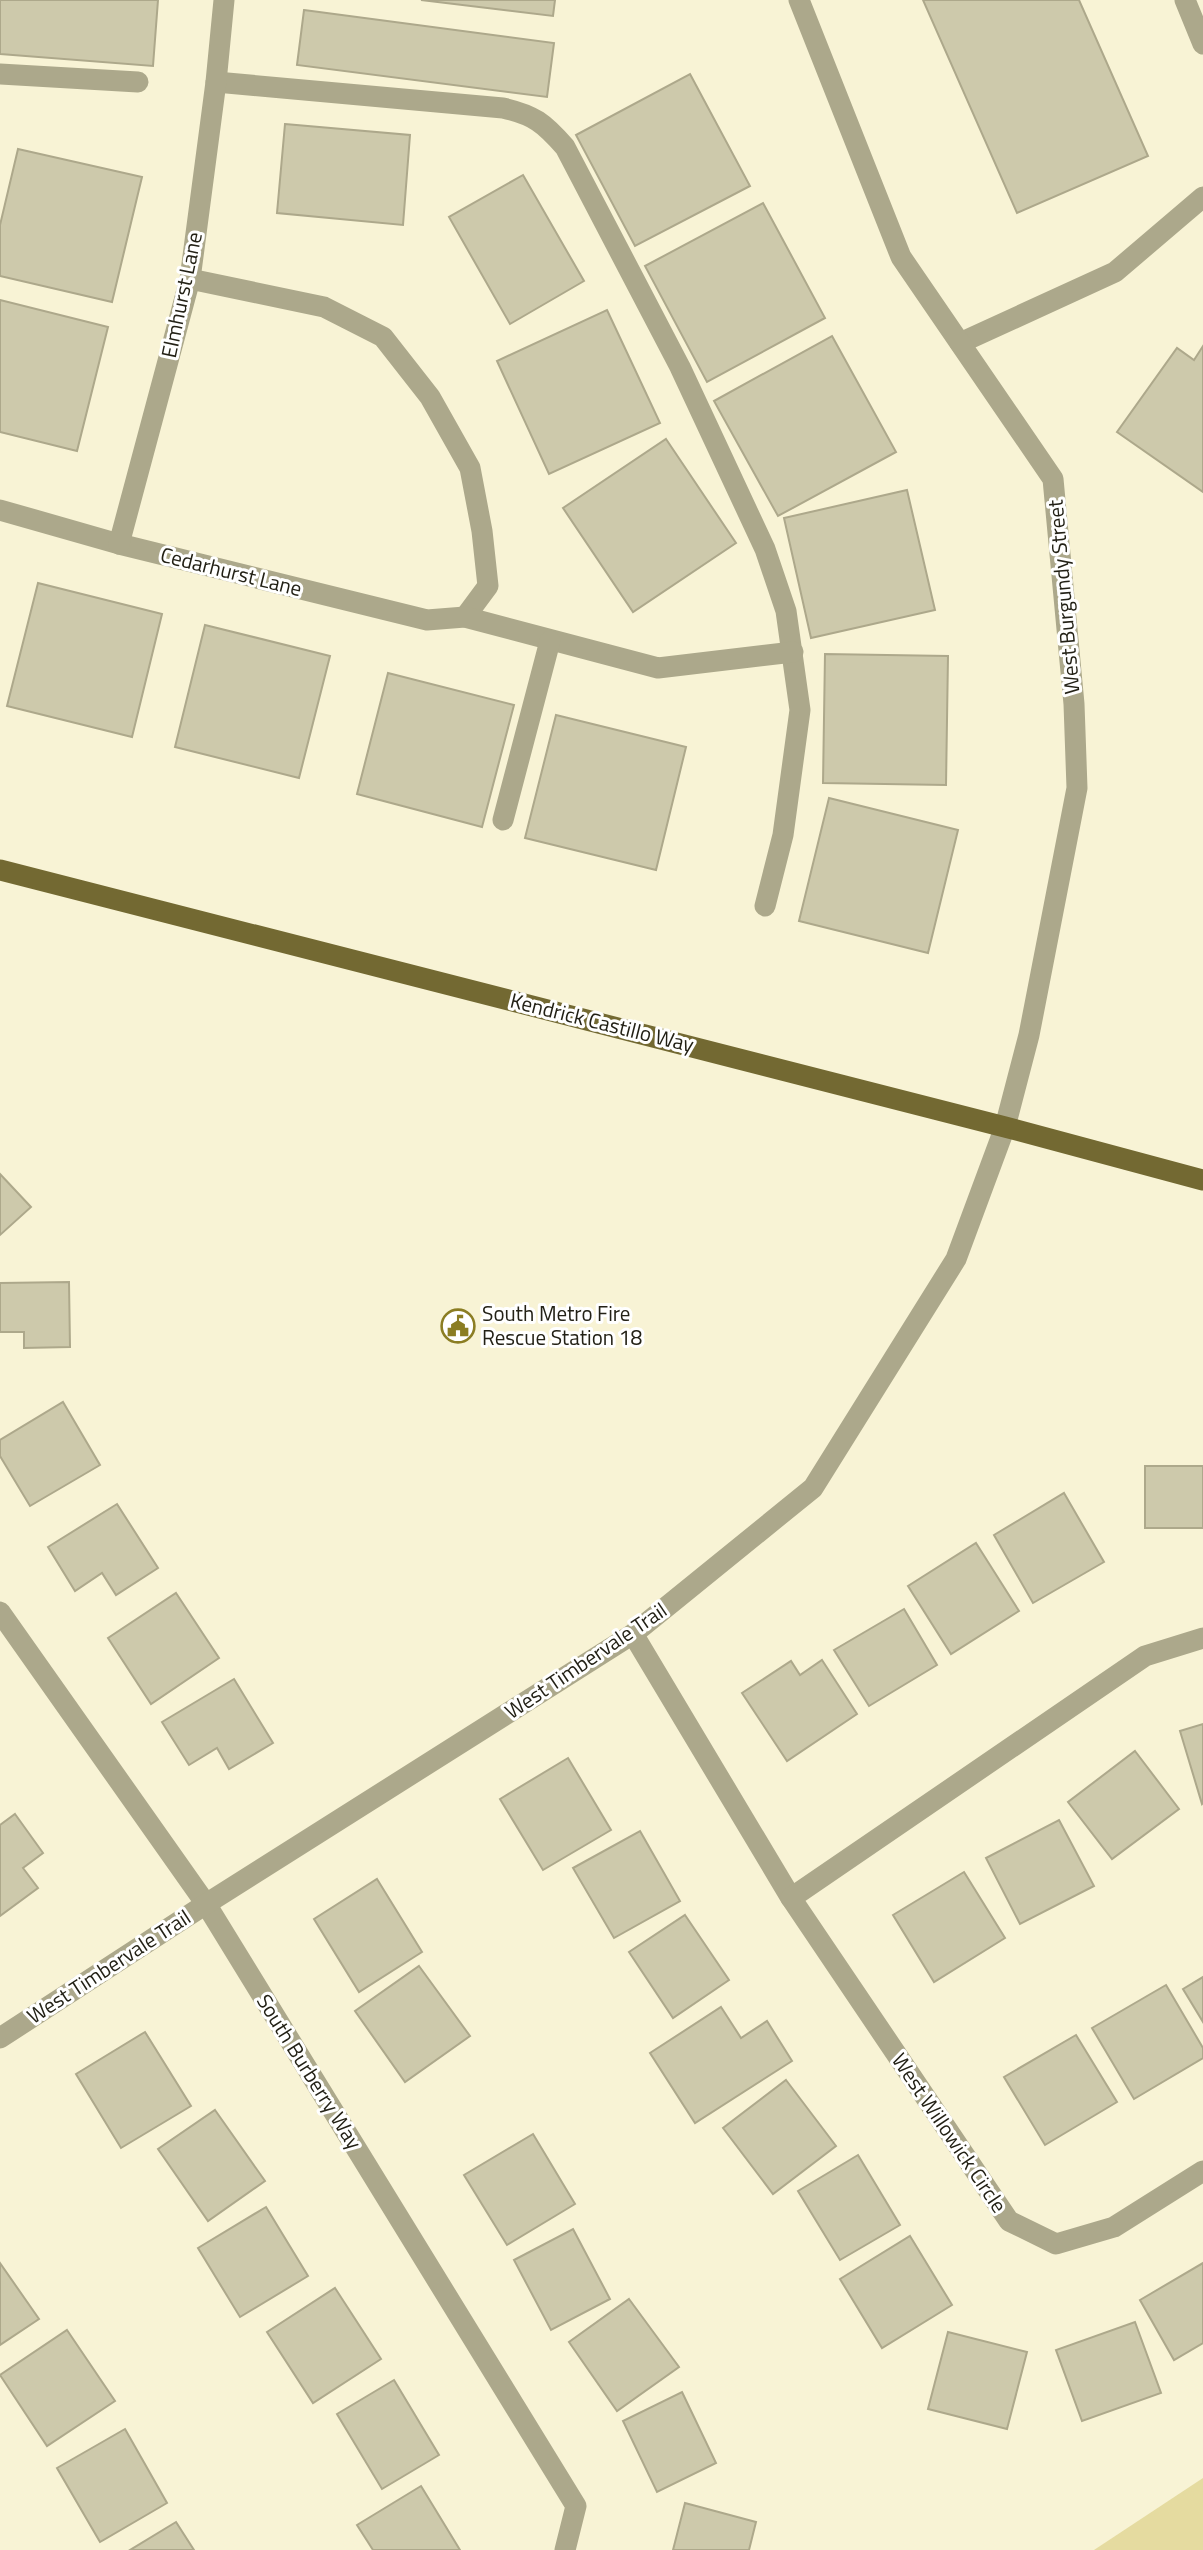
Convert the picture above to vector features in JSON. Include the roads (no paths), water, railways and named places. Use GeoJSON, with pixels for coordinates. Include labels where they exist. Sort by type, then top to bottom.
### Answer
{"type":"FeatureCollection","features":[{"type":"Feature","properties":{"kind":"main road","name":"Kendrick Castillo Way"},"geometry":{"type":"LineString","coordinates":[[0,870],[1203,1180]]}},
{"type":"Feature","properties":{"kind":"street","name":"Elmhurst Lane"},"geometry":{"type":"LineString","coordinates":[[120,544],[190,279],[224,0]]}},
{"type":"Feature","properties":{"kind":"street","name":"West Burgundy Street"},"geometry":{"type":"LineString","coordinates":[[799,0],[901,257],[1053,480],[1074,704],[1077,788],[1029,1035],[1005,1127]]}},
{"type":"Feature","properties":{"kind":"street"},"geometry":{"type":"LineString","coordinates":[[1185,0],[1203,44]]}},
{"type":"Feature","properties":{"kind":"street"},"geometry":{"type":"LineString","coordinates":[[0,74],[138,82]]}},
{"type":"Feature","properties":{"kind":"street"},"geometry":{"type":"LineString","coordinates":[[216,82],[503,108],[521,112],[545,125],[565,147],[680,367],[765,549],[786,611],[800,710],[783,835],[765,906]]}},
{"type":"Feature","properties":{"kind":"street"},"geometry":{"type":"LineString","coordinates":[[960,343],[1115,272],[1203,197]]}},
{"type":"Feature","properties":{"kind":"street"},"geometry":{"type":"LineString","coordinates":[[190,279],[324,307],[383,337],[430,397],[470,468],[482,531],[488,586],[464,617],[658,668],[793,652]]}},
{"type":"Feature","properties":{"kind":"street","name":"Cedarhurst Lane"},"geometry":{"type":"LineString","coordinates":[[0,510],[120,544],[427,620],[464,617]]}},
{"type":"Feature","properties":{"kind":"street"},"geometry":{"type":"LineString","coordinates":[[503,820],[550,641]]}},
{"type":"Feature","properties":{"kind":"street","name":"West Timbervale Trail"},"geometry":{"type":"LineString","coordinates":[[0,2038],[205,1904],[633,1634],[813,1488],[956,1259],[1005,1127]]}},
{"type":"Feature","properties":{"kind":"street","name":"South Burberry Way"},"geometry":{"type":"LineString","coordinates":[[0,1612],[205,1904],[576,2506],[565,2550]]}},
{"type":"Feature","properties":{"kind":"street","name":"West Willowick Circle"},"geometry":{"type":"LineString","coordinates":[[633,1634],[791,1898],[1009,2221],[1056,2244],[1114,2227],[1203,2171]]}},
{"type":"Feature","properties":{"kind":"street"},"geometry":{"type":"LineString","coordinates":[[791,1898],[1145,1656],[1203,1638]]}},
{"type":"Feature","properties":{"kind":"place","name":"South Metro Fire Rescue Station 18"},"geometry":{"type":"Point","coordinates":[458,1326]}}]}
